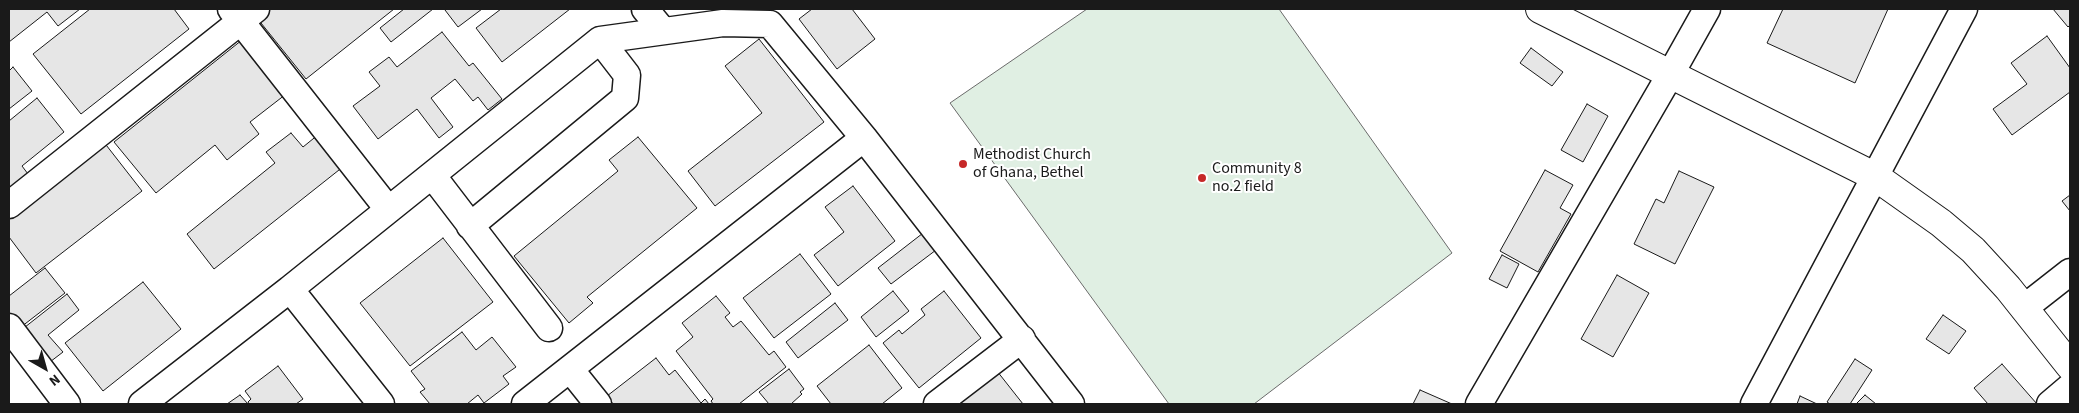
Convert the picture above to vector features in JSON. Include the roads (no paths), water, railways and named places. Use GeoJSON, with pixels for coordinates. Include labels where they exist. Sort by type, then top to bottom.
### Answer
{"type":"FeatureCollection","features":[{"type":"Feature","properties":{"kind":"street"},"geometry":{"type":"LineString","coordinates":[[645,9],[662,31]]}},
{"type":"Feature","properties":{"kind":"street"},"geometry":{"type":"LineString","coordinates":[[1540,9],[1876,177],[1940,223],[1973,250],[2024,308],[2070,366]]}},
{"type":"Feature","properties":{"kind":"street"},"geometry":{"type":"LineString","coordinates":[[1479,404],[1707,9]]}},
{"type":"Feature","properties":{"kind":"street"},"geometry":{"type":"LineString","coordinates":[[1754,404],[1964,9]]}},
{"type":"Feature","properties":{"kind":"street"},"geometry":{"type":"LineString","coordinates":[[9,205],[243,13],[388,209]]}},
{"type":"Feature","properties":{"kind":"street"},"geometry":{"type":"LineString","coordinates":[[142,404],[290,289],[600,40],[723,23],[770,24],[864,138],[1071,404]]}},
{"type":"Feature","properties":{"kind":"street"},"geometry":{"type":"LineString","coordinates":[[470,226],[625,98],[626,74],[600,40]]}},
{"type":"Feature","properties":{"kind":"street"},"geometry":{"type":"LineString","coordinates":[[525,404],[864,138]]}},
{"type":"Feature","properties":{"kind":"street"},"geometry":{"type":"LineString","coordinates":[[432,175],[549,328]]}},
{"type":"Feature","properties":{"kind":"street"},"geometry":{"type":"LineString","coordinates":[[2024,308],[2070,272]]}},
{"type":"Feature","properties":{"kind":"street"},"geometry":{"type":"LineString","coordinates":[[290,289],[381,404]]}},
{"type":"Feature","properties":{"kind":"street"},"geometry":{"type":"LineString","coordinates":[[9,328],[67,404]]}},
{"type":"Feature","properties":{"kind":"street"},"geometry":{"type":"LineString","coordinates":[[937,404],[1022,339]]}},
{"type":"Feature","properties":{"kind":"street"},"geometry":{"type":"LineString","coordinates":[[570,369],[598,404]]}},
{"type":"Feature","properties":{"kind":"street"},"geometry":{"type":"LineString","coordinates":[[2050,404],[2070,387]]}},
{"type":"Feature","properties":{"kind":"place","name":"Methodist Church of Ghana, Bethel"},"geometry":{"type":"Point","coordinates":[963,164]}},
{"type":"Feature","properties":{"kind":"place","name":"Community 8 no.2 field"},"geometry":{"type":"Point","coordinates":[1202,178]}}]}
